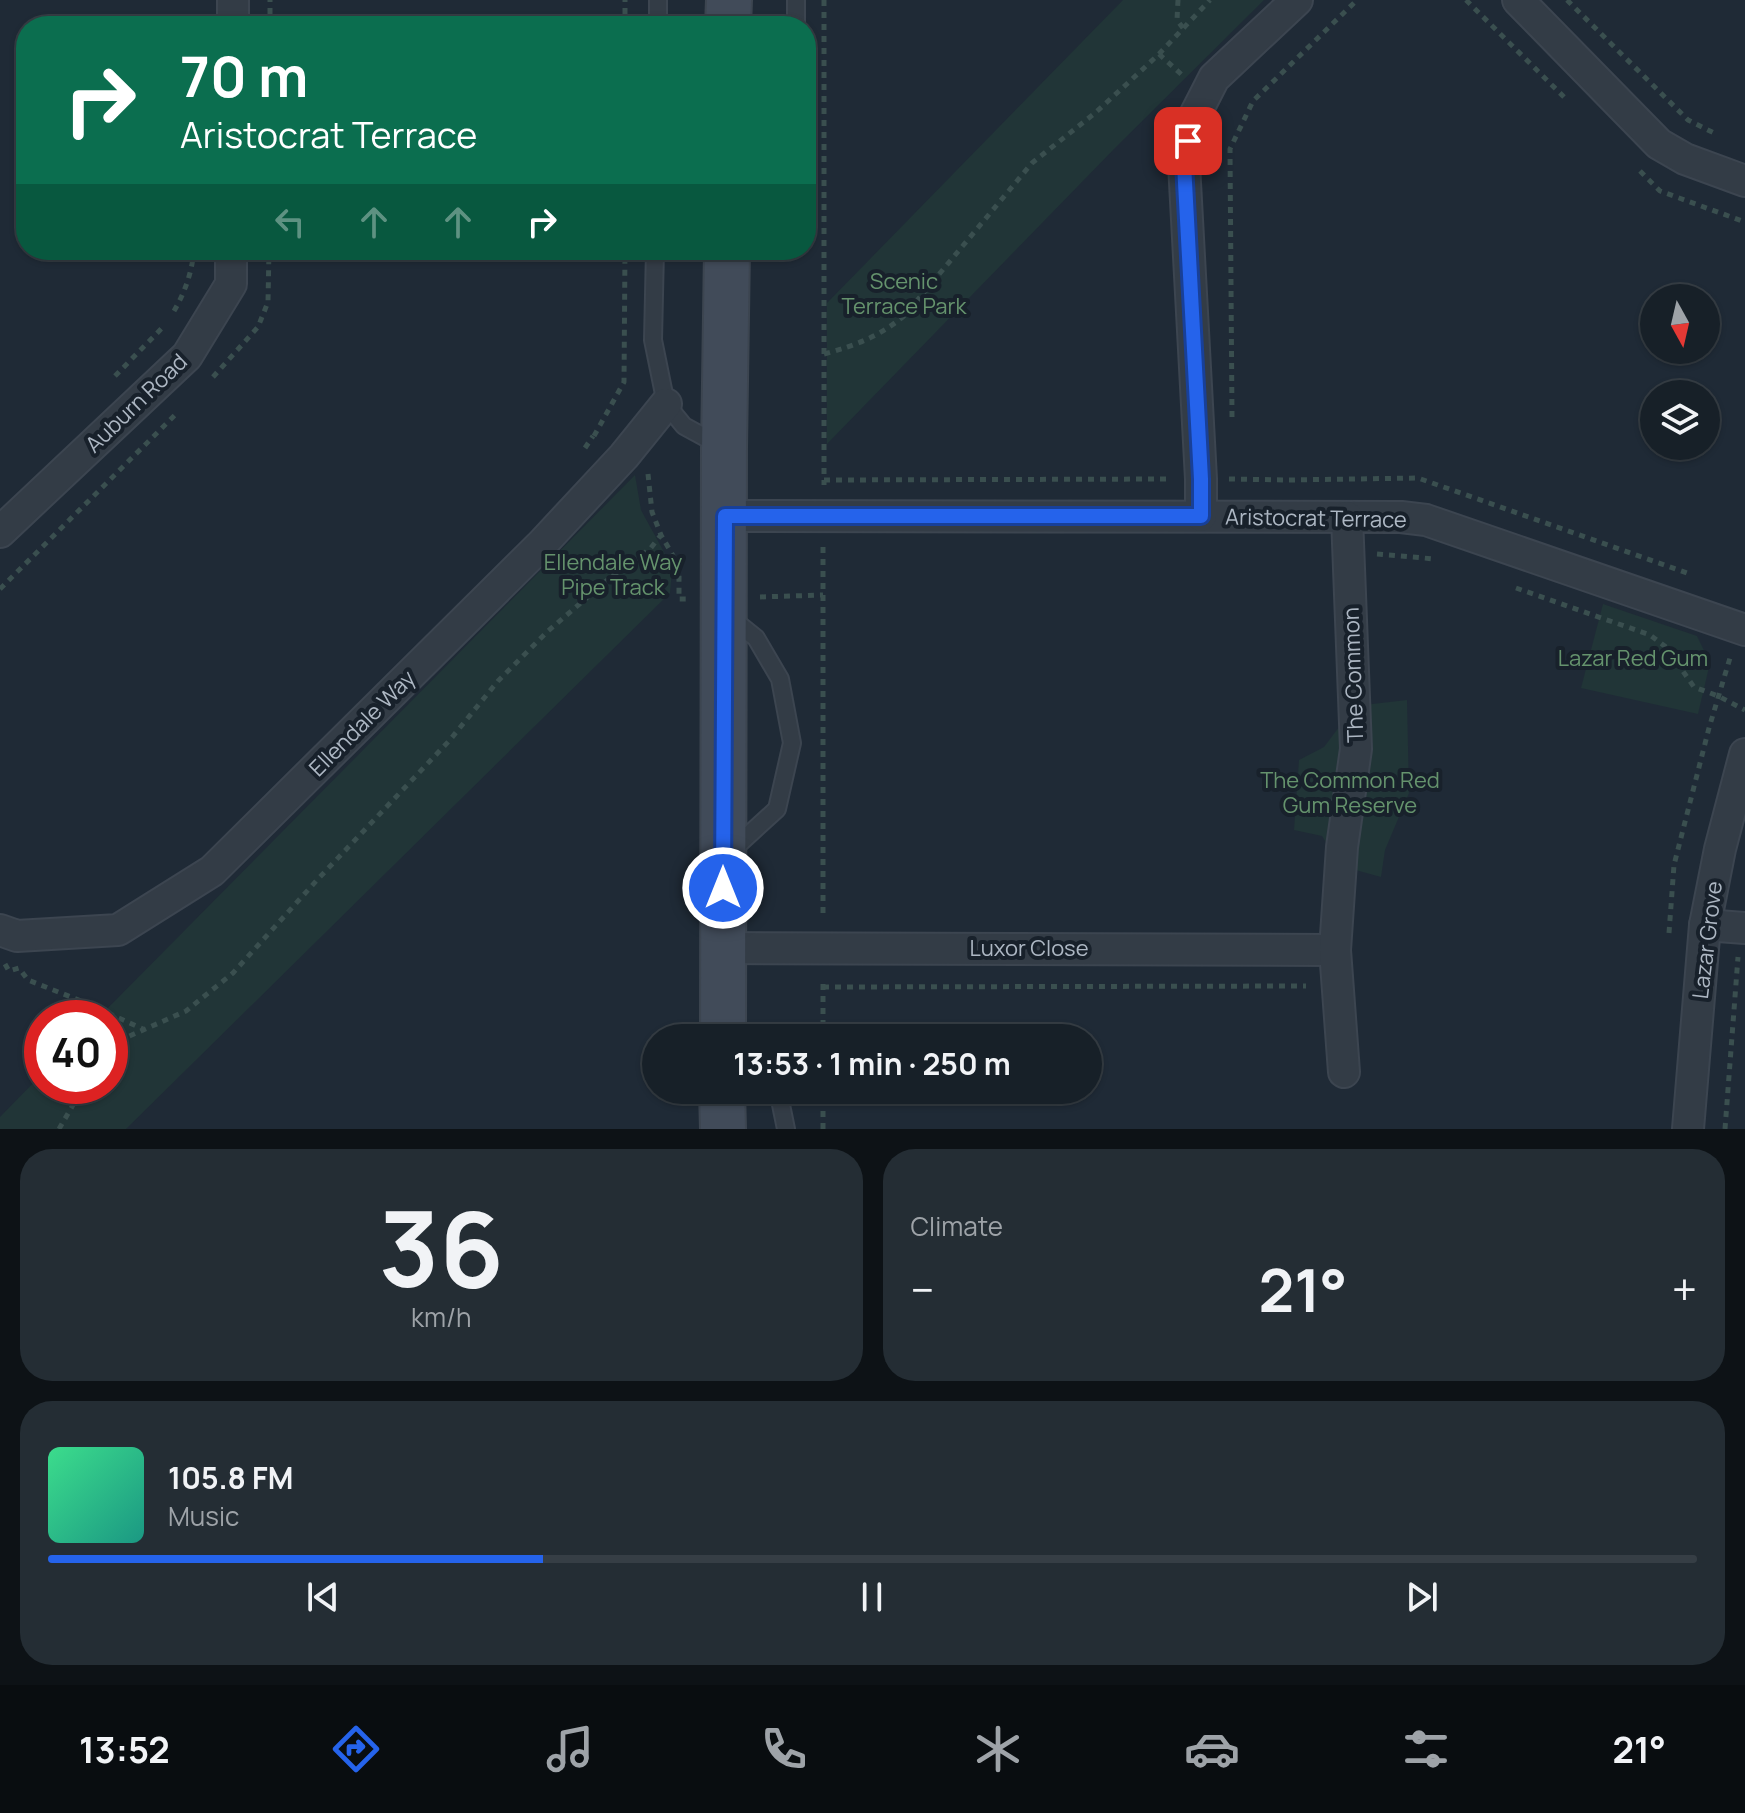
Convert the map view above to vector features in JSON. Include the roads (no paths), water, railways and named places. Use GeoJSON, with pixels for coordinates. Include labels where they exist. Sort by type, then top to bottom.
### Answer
{"type":"FeatureCollection","features":[{"type":"Feature","properties":{"kind":"street"},"geometry":{"type":"LineString","coordinates":[[1201,516],[1184,164],[1193,119],[1214,78],[1297,0]]}},
{"type":"Feature","properties":{"kind":"street"},"geometry":{"type":"LineString","coordinates":[[1518,0],[1659,144],[1685,159],[1745,181]]}},
{"type":"Feature","properties":{"kind":"street","name":"Auburn Road"},"geometry":{"type":"LineString","coordinates":[[0,532],[187,356],[231,284],[231,260]]}},
{"type":"Feature","properties":{"kind":"street"},"geometry":{"type":"LineString","coordinates":[[723,1024],[727,260]]}},
{"type":"Feature","properties":{"kind":"street","name":"Ellendale Way"},"geometry":{"type":"LineString","coordinates":[[9,933],[118,930],[212,871],[542,544],[624,456],[666,404]]}},
{"type":"Feature","properties":{"kind":"street","name":"Aristocrat Terrace"},"geometry":{"type":"LineString","coordinates":[[725,516],[1401,517],[1426,520],[1745,630]]}},
{"type":"Feature","properties":{"kind":"street","name":"The Common"},"geometry":{"type":"LineString","coordinates":[[1344,1072],[1335,950],[1342,847],[1356,749],[1347,517]]}},
{"type":"Feature","properties":{"kind":"street","name":"Lazar Grove"},"geometry":{"type":"LineString","coordinates":[[1688,1129],[1705,925],[1720,849],[1745,754]]}},
{"type":"Feature","properties":{"kind":"street"},"geometry":{"type":"LineString","coordinates":[[1705,925],[1741,928]]}},
{"type":"Feature","properties":{"kind":"street","name":"Luxor Close"},"geometry":{"type":"LineString","coordinates":[[723,948],[1335,950]]}},
{"type":"Feature","properties":{"kind":"lane"},"geometry":{"type":"LineString","coordinates":[[655,260],[653,340],[666,404],[684,426],[724,448]]}},
{"type":"Feature","properties":{"kind":"lane"},"geometry":{"type":"LineString","coordinates":[[723,858],[777,809],[792,743],[780,679],[756,638],[724,612]]}},
{"type":"Feature","properties":{"kind":"lane"},"geometry":{"type":"LineString","coordinates":[[781,1104],[786,1129]]}},
{"type":"Feature","properties":{"kind":"park label","name":"Scenic Terrace Park"},"geometry":{"type":"Point","coordinates":[904,294]}},
{"type":"Feature","properties":{"kind":"park label","name":"Ellendale Way Pipe Track"},"geometry":{"type":"Point","coordinates":[613,574]}},
{"type":"Feature","properties":{"kind":"park label","name":"Lazar Red Gum"},"geometry":{"type":"Point","coordinates":[1633,658]}},
{"type":"Feature","properties":{"kind":"park label","name":"The Common Red Gum Reserve"},"geometry":{"type":"Point","coordinates":[1350,792]}}]}
